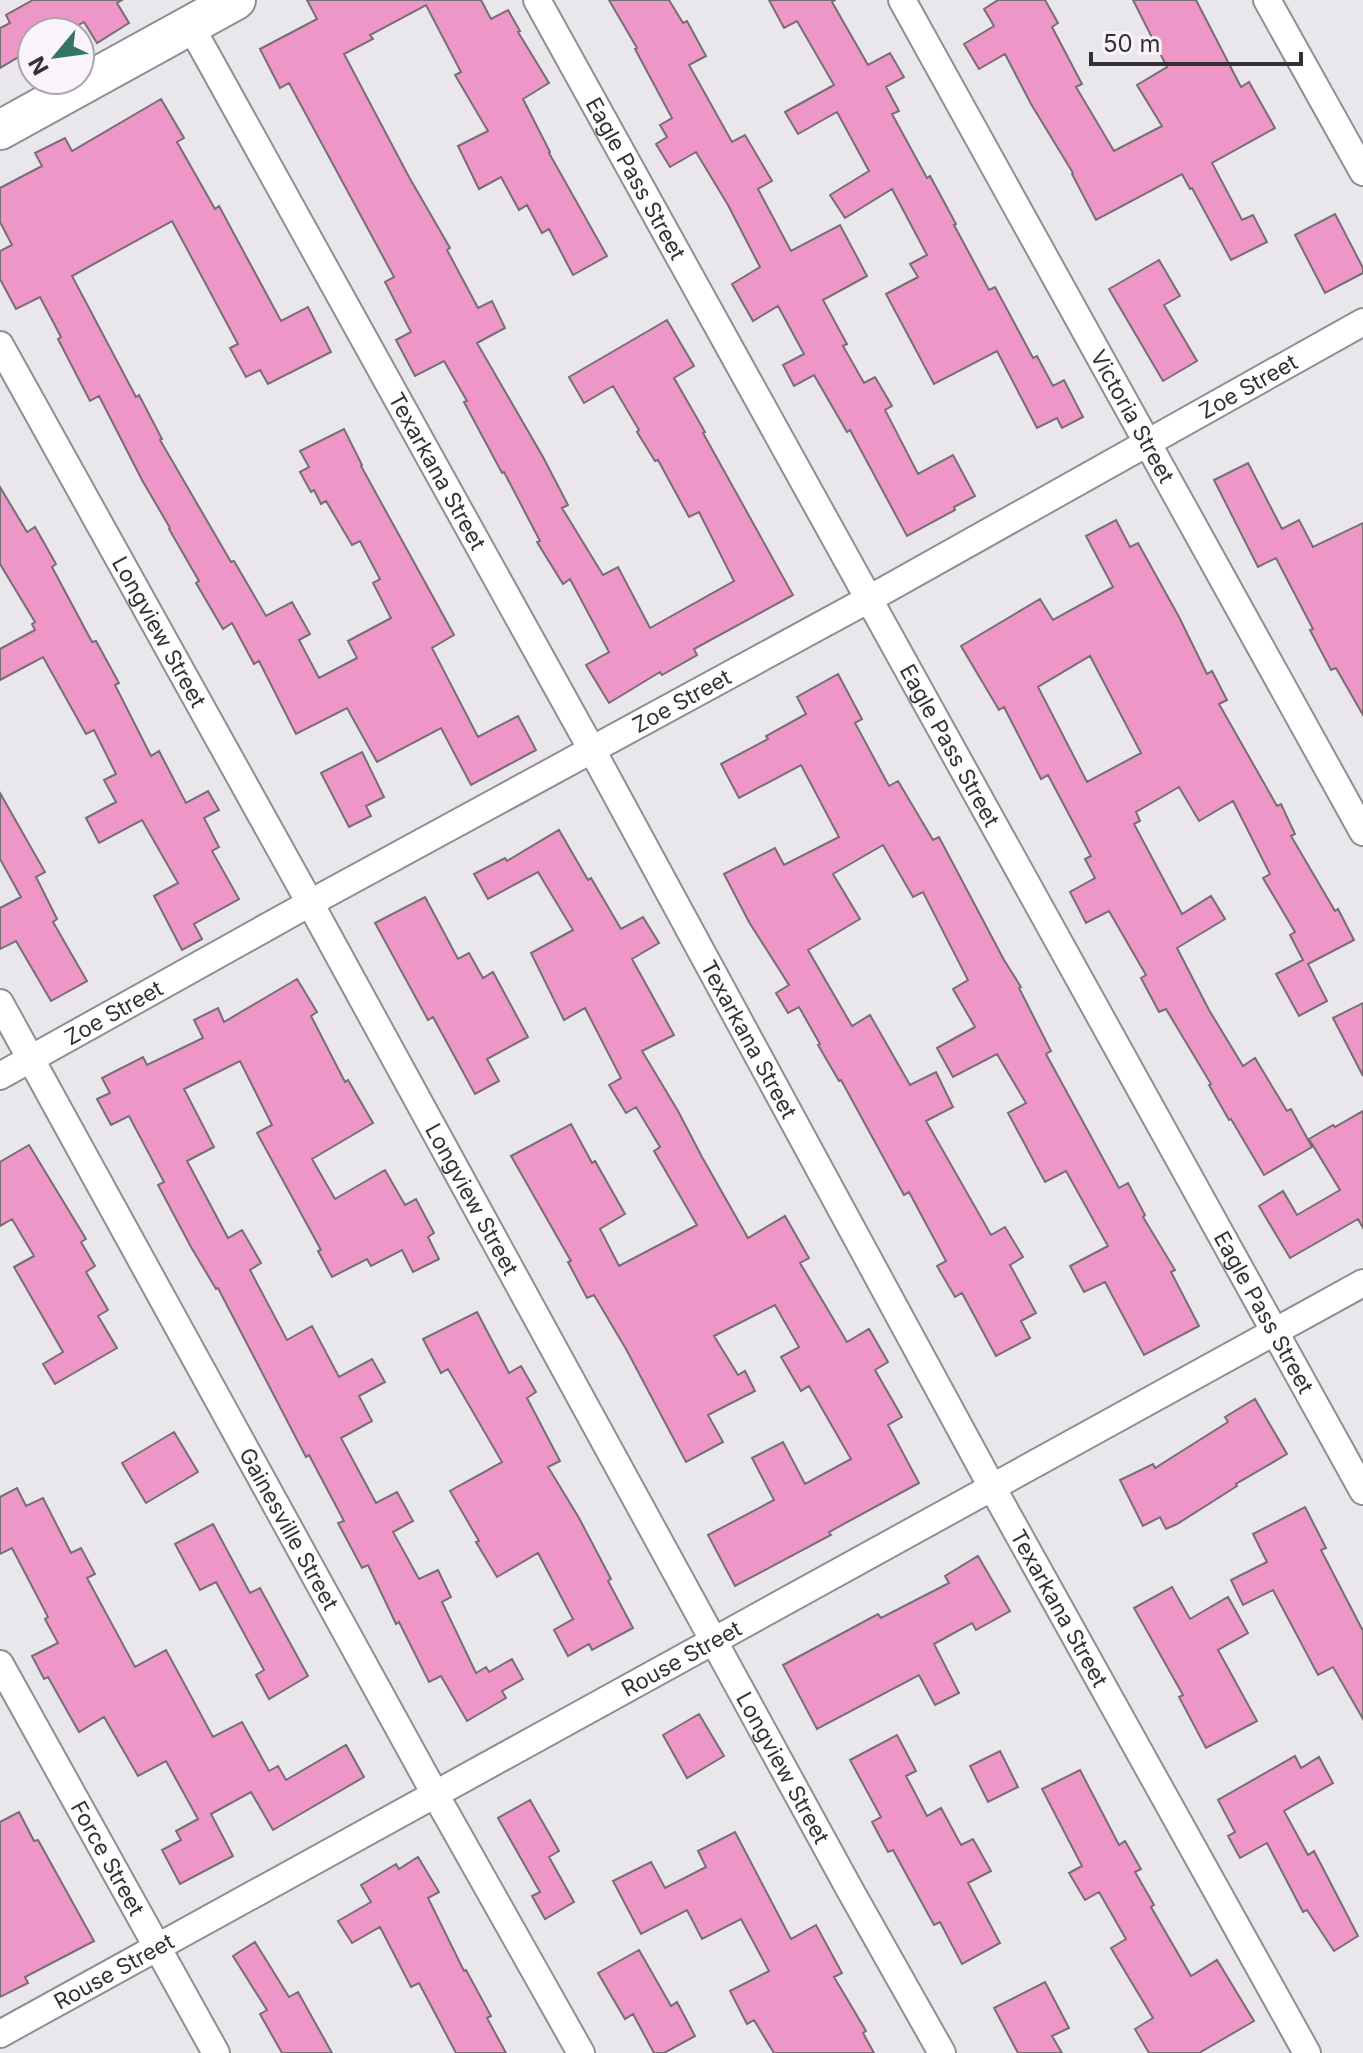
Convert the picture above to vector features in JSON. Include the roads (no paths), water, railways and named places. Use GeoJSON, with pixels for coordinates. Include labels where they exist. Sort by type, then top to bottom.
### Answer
{"type":"FeatureCollection","features":[{"type":"Feature","properties":{"kind":"street"},"geometry":{"type":"LineString","coordinates":[[0,130],[236,0]]}},
{"type":"Feature","properties":{"kind":"street","name":"Eagle Pass Street"},"geometry":{"type":"LineString","coordinates":[[537,0],[1363,1491]]}},
{"type":"Feature","properties":{"kind":"street","name":"Victoria Street"},"geometry":{"type":"LineString","coordinates":[[902,0],[1363,832]]}},
{"type":"Feature","properties":{"kind":"street"},"geometry":{"type":"LineString","coordinates":[[1267,0],[1363,172]]}},
{"type":"Feature","properties":{"kind":"street","name":"Texarkana Street"},"geometry":{"type":"LineString","coordinates":[[190,25],[592,750],[992,1487],[1307,2053]]}},
{"type":"Feature","properties":{"kind":"street","name":"Zoe Street"},"geometry":{"type":"LineString","coordinates":[[0,1076],[310,903],[869,599],[1363,322]]}},
{"type":"Feature","properties":{"kind":"street","name":"Longview Street"},"geometry":{"type":"LineString","coordinates":[[0,345],[942,2053]]}},
{"type":"Feature","properties":{"kind":"street","name":"Gainesville Street"},"geometry":{"type":"LineString","coordinates":[[0,1003],[581,2053]]}},
{"type":"Feature","properties":{"kind":"street","name":"Rouse Street"},"geometry":{"type":"LineString","coordinates":[[0,2034],[1363,1283]]}},
{"type":"Feature","properties":{"kind":"street","name":"Force Street"},"geometry":{"type":"LineString","coordinates":[[0,1664],[216,2053]]}}]}
